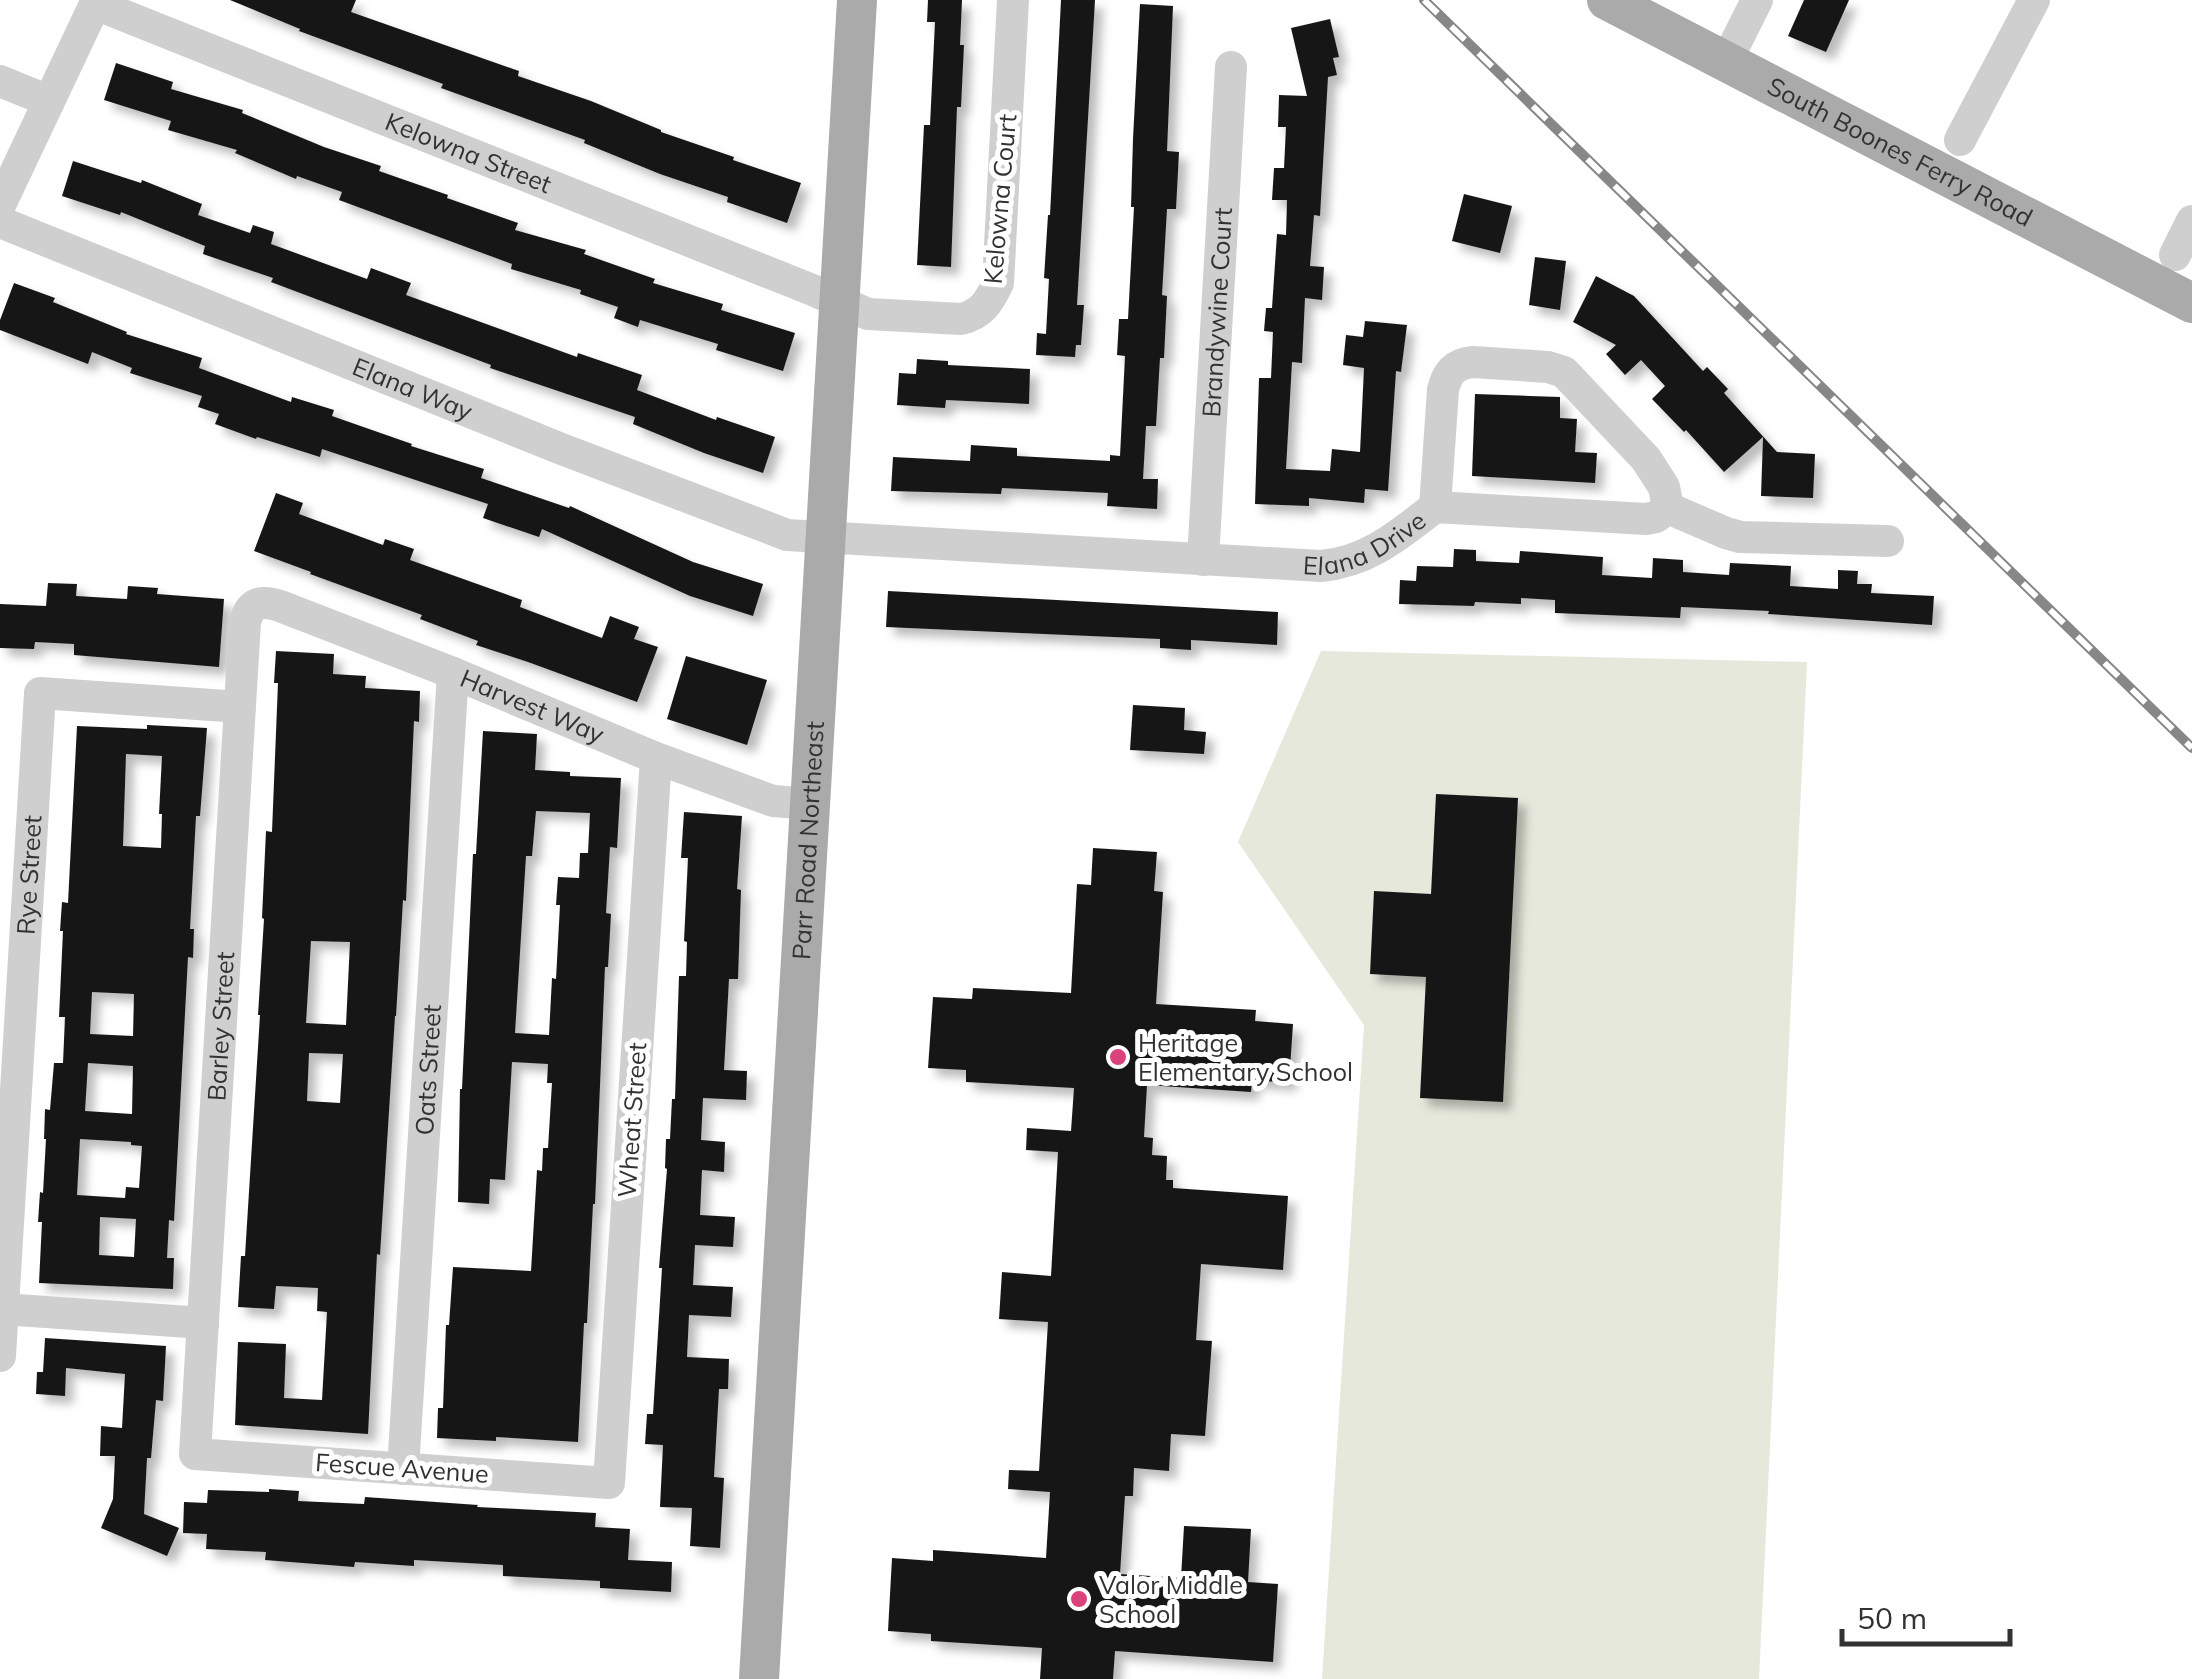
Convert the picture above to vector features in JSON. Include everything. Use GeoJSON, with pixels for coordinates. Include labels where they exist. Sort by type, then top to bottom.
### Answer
{"type":"FeatureCollection","features":[{"type":"Feature","properties":{"kind":"main road","name":"Parr Road Northeast"},"geometry":{"type":"LineString","coordinates":[[759,1679],[858,0]]}},
{"type":"Feature","properties":{"kind":"main road","name":"South Boones Ferry Road"},"geometry":{"type":"LineString","coordinates":[[1608,0],[2192,303]]}},
{"type":"Feature","properties":{"kind":"street","name":"Kelowna Court"},"geometry":{"type":"LineString","coordinates":[[840,303],[868,314],[960,318],[974,316],[991,298],[998,283],[1014,0]]}},
{"type":"Feature","properties":{"kind":"street"},"geometry":{"type":"LineString","coordinates":[[1726,62],[1757,0]]}},
{"type":"Feature","properties":{"kind":"street"},"geometry":{"type":"LineString","coordinates":[[1960,140],[2034,0]]}},
{"type":"Feature","properties":{"kind":"street","name":"Kelowna Street"},"geometry":{"type":"LineString","coordinates":[[96,2],[840,303]]}},
{"type":"Feature","properties":{"kind":"street"},"geometry":{"type":"LineString","coordinates":[[0,205],[96,2]]}},
{"type":"Feature","properties":{"kind":"street","name":"Brandywine Court"},"geometry":{"type":"LineString","coordinates":[[1204,560],[1231,67]]}},
{"type":"Feature","properties":{"kind":"street"},"geometry":{"type":"LineString","coordinates":[[0,81],[49,101]]}},
{"type":"Feature","properties":{"kind":"street","name":"Elana Way"},"geometry":{"type":"LineString","coordinates":[[0,222],[777,532],[828,538]]}},
{"type":"Feature","properties":{"kind":"street"},"geometry":{"type":"LineString","coordinates":[[2174,254],[2192,222]]}},
{"type":"Feature","properties":{"kind":"street"},"geometry":{"type":"LineString","coordinates":[[1435,506],[1447,375],[1462,363],[1473,362],[1548,366],[1564,372],[1646,459],[1664,487],[1668,508],[1740,537],[1888,542]]}},
{"type":"Feature","properties":{"kind":"street","name":"Elana Drive"},"geometry":{"type":"LineString","coordinates":[[828,538],[1305,566],[1340,564],[1380,549],[1435,506],[1646,519],[1668,508]]}},
{"type":"Feature","properties":{"kind":"street","name":"Harvest Way"},"geometry":{"type":"LineString","coordinates":[[256,604],[280,606],[656,758],[773,801],[811,804]]}},
{"type":"Feature","properties":{"kind":"street","name":"Barley Street"},"geometry":{"type":"LineString","coordinates":[[195,1454],[246,622],[248,610],[256,604]]}},
{"type":"Feature","properties":{"kind":"street","name":"Oats Street"},"geometry":{"type":"LineString","coordinates":[[404,1468],[452,673]]}},
{"type":"Feature","properties":{"kind":"street","name":"Rye Street"},"geometry":{"type":"LineString","coordinates":[[0,1356],[40,694],[240,707]]}},
{"type":"Feature","properties":{"kind":"street","name":"Wheat Street"},"geometry":{"type":"LineString","coordinates":[[609,1483],[656,758]]}},
{"type":"Feature","properties":{"kind":"street"},"geometry":{"type":"LineString","coordinates":[[3,1309],[203,1323]]}},
{"type":"Feature","properties":{"kind":"street","name":"Fescue Avenue"},"geometry":{"type":"LineString","coordinates":[[195,1454],[609,1483]]}},
{"type":"Feature","properties":{"kind":"shaded area"},"geometry":{"type":"Polygon","coordinates":[[[1321,651],[1807,662],[1759,1679],[1322,1679],[1364,1025],[1238,842],[1321,651]]]}},
{"type":"Feature","properties":{"kind":"building"},"geometry":{"type":"Polygon","coordinates":[[[230,0],[356,0],[351,12],[519,71],[518,76],[801,183],[787,223],[727,202],[728,197],[660,174],[584,143],[585,140],[441,88],[443,84],[299,31],[230,0]]]}},
{"type":"Feature","properties":{"kind":"building"},"geometry":{"type":"Polygon","coordinates":[[[928,0],[962,0],[960,45],[964,45],[961,107],[957,107],[951,267],[917,265],[924,125],[930,125],[935,22],[927,22],[928,0]]]}},
{"type":"Feature","properties":{"kind":"building"},"geometry":{"type":"Polygon","coordinates":[[[1061,0],[1095,0],[1077,305],[1084,305],[1081,345],[1076,345],[1075,357],[1036,355],[1037,333],[1046,334],[1049,279],[1044,278],[1061,0]]]}},
{"type":"Feature","properties":{"kind":"building"},"geometry":{"type":"Polygon","coordinates":[[[1804,0],[1849,0],[1826,52],[1788,36],[1804,0]]]}},
{"type":"Feature","properties":{"kind":"building"},"geometry":{"type":"Polygon","coordinates":[[[1140,4],[1173,6],[1167,151],[1179,152],[1176,209],[1167,209],[1162,295],[1167,296],[1164,358],[1160,358],[1156,426],[1146,426],[1143,479],[1158,479],[1157,509],[1107,506],[1108,493],[1002,488],[1001,494],[891,491],[893,457],[970,461],[971,445],[1017,448],[1017,456],[1110,461],[1110,455],[1120,456],[1125,356],[1117,355],[1119,319],[1128,319],[1140,4]]]}},
{"type":"Feature","properties":{"kind":"building"},"geometry":{"type":"Polygon","coordinates":[[[1330,19],[1339,57],[1333,58],[1337,75],[1328,77],[1320,216],[1314,215],[1310,266],[1324,267],[1322,300],[1305,298],[1302,363],[1292,362],[1286,469],[1330,471],[1332,449],[1360,452],[1364,368],[1343,365],[1346,335],[1363,337],[1365,321],[1407,325],[1401,372],[1396,371],[1388,491],[1365,489],[1364,503],[1309,498],[1309,506],[1255,504],[1259,378],[1271,378],[1273,332],[1264,331],[1266,308],[1272,308],[1277,234],[1286,235],[1287,200],[1272,200],[1274,168],[1284,168],[1286,127],[1278,127],[1279,95],[1307,96],[1291,28],[1330,19]]]}},
{"type":"Feature","properties":{"kind":"building"},"geometry":{"type":"Polygon","coordinates":[[[116,63],[173,82],[171,89],[243,110],[242,113],[324,147],[381,166],[379,171],[518,223],[515,230],[586,250],[584,254],[655,279],[653,283],[723,304],[721,310],[795,333],[783,371],[716,350],[718,344],[640,320],[638,327],[614,318],[618,307],[580,294],[581,290],[511,269],[512,264],[339,200],[342,192],[297,176],[296,179],[235,153],[237,150],[168,130],[171,121],[104,100],[116,63]]]}},
{"type":"Feature","properties":{"kind":"building"},"geometry":{"type":"Polygon","coordinates":[[[73,161],[141,183],[142,180],[202,204],[198,215],[250,233],[253,225],[274,232],[271,244],[367,279],[371,268],[411,283],[406,295],[577,357],[578,353],[642,375],[637,390],[775,437],[763,473],[633,424],[635,417],[490,368],[491,365],[271,282],[273,278],[203,254],[205,246],[121,212],[120,215],[62,196],[73,161]]]}},
{"type":"Feature","properties":{"kind":"building"},"geometry":{"type":"Polygon","coordinates":[[[1464,194],[1512,206],[1500,253],[1452,241],[1464,194]]]}},
{"type":"Feature","properties":{"kind":"building"},"geometry":{"type":"Polygon","coordinates":[[[1535,257],[1566,261],[1560,310],[1529,305],[1535,257]]]}},
{"type":"Feature","properties":{"kind":"building"},"geometry":{"type":"Polygon","coordinates":[[[1596,276],[1634,296],[1703,371],[1707,367],[1728,389],[1724,393],[1777,452],[1815,454],[1813,498],[1761,496],[1763,437],[1724,472],[1652,399],[1665,386],[1641,360],[1625,375],[1606,354],[1616,345],[1573,322],[1596,276]]]}},
{"type":"Feature","properties":{"kind":"building"},"geometry":{"type":"Polygon","coordinates":[[[14,283],[55,298],[53,302],[126,334],[202,358],[199,368],[291,402],[292,397],[334,410],[332,416],[484,469],[481,478],[570,506],[693,562],[763,584],[753,616],[690,596],[542,529],[539,537],[483,518],[488,504],[322,449],[320,457],[215,424],[219,414],[198,407],[202,396],[130,373],[132,368],[92,352],[88,364],[0,330],[14,283]]]}},
{"type":"Feature","properties":{"kind":"building"},"geometry":{"type":"Polygon","coordinates":[[[917,359],[948,361],[948,365],[1030,369],[1029,404],[946,400],[945,408],[897,405],[899,373],[916,374],[917,359]]]}},
{"type":"Feature","properties":{"kind":"building"},"geometry":{"type":"Polygon","coordinates":[[[1475,394],[1560,397],[1560,418],[1577,419],[1575,452],[1597,453],[1595,483],[1472,476],[1475,394]]]}},
{"type":"Feature","properties":{"kind":"building"},"geometry":{"type":"Polygon","coordinates":[[[276,493],[303,503],[299,514],[383,545],[385,539],[414,549],[410,560],[522,600],[520,607],[602,638],[610,616],[639,627],[634,639],[658,647],[637,702],[476,645],[478,641],[420,619],[422,615],[254,551],[276,493]]]}},
{"type":"Feature","properties":{"kind":"building"},"geometry":{"type":"Polygon","coordinates":[[[1454,549],[1476,550],[1476,561],[1519,563],[1520,551],[1603,557],[1602,575],[1652,578],[1653,558],[1683,560],[1683,572],[1729,575],[1730,563],[1791,566],[1790,586],[1838,589],[1838,570],[1858,571],[1857,584],[1872,584],[1871,593],[1934,596],[1932,625],[1681,607],[1680,618],[1555,613],[1555,600],[1521,598],[1521,604],[1399,604],[1400,580],[1416,581],[1417,566],[1453,567],[1454,549]]]}},
{"type":"Feature","properties":{"kind":"building"},"geometry":{"type":"Polygon","coordinates":[[[48,583],[77,584],[76,596],[127,599],[128,586],[158,588],[157,594],[224,599],[219,667],[74,655],[74,644],[35,642],[34,649],[0,648],[0,604],[46,606],[48,583]]]}},
{"type":"Feature","properties":{"kind":"building"},"geometry":{"type":"Polygon","coordinates":[[[888,591],[1278,612],[1277,645],[1191,640],[1191,650],[1160,648],[1160,639],[886,627],[888,591]]]}},
{"type":"Feature","properties":{"kind":"building"},"geometry":{"type":"Polygon","coordinates":[[[276,651],[334,654],[333,674],[366,676],[365,688],[420,691],[419,722],[414,721],[406,901],[403,900],[380,1255],[377,1254],[368,1434],[235,1425],[238,1342],[286,1344],[284,1398],[322,1400],[327,1312],[317,1311],[318,1288],[276,1286],[274,1309],[238,1307],[241,1256],[245,1256],[260,1015],[266,831],[272,832],[278,683],[274,683],[276,651]],[[311,941],[306,1023],[346,1025],[350,942],[311,941]],[[309,1053],[307,1101],[340,1103],[343,1054],[309,1053]]]}},
{"type":"Feature","properties":{"kind":"building"},"geometry":{"type":"Polygon","coordinates":[[[686,656],[767,680],[747,745],[667,719],[686,656]]]}},
{"type":"Feature","properties":{"kind":"building"},"geometry":{"type":"Polygon","coordinates":[[[1133,705],[1185,708],[1184,730],[1206,732],[1204,754],[1130,750],[1133,705]]]}},
{"type":"Feature","properties":{"kind":"building"},"geometry":{"type":"Polygon","coordinates":[[[147,725],[207,728],[200,816],[196,816],[190,929],[194,929],[193,958],[188,957],[174,1221],[169,1220],[167,1258],[174,1258],[173,1289],[39,1283],[42,1222],[38,1222],[40,1192],[43,1193],[45,1109],[50,1110],[54,1063],[63,1063],[65,1017],[59,1017],[60,931],[62,902],[68,903],[77,726],[147,729],[147,725]],[[126,754],[123,846],[161,848],[162,756],[126,754]],[[92,992],[90,1034],[133,1036],[134,994],[92,992]],[[88,1063],[85,1111],[132,1114],[133,1066],[88,1063]],[[80,1139],[77,1195],[125,1198],[126,1187],[139,1188],[142,1146],[80,1139]],[[100,1217],[99,1255],[134,1257],[136,1219],[100,1217]]]}},
{"type":"Feature","properties":{"kind":"building"},"geometry":{"type":"Polygon","coordinates":[[[483,731],[537,734],[535,770],[621,778],[617,848],[610,847],[606,913],[611,914],[578,1442],[437,1438],[438,1408],[443,1408],[453,1267],[531,1271],[537,1170],[542,1171],[543,1148],[548,1148],[552,1083],[547,1083],[548,1064],[512,1062],[505,1180],[490,1179],[489,1204],[458,1202],[460,1089],[483,731]],[[536,811],[532,856],[526,856],[515,1033],[549,1035],[552,978],[556,979],[558,877],[579,878],[580,853],[588,853],[590,813],[536,811]]]}},
{"type":"Feature","properties":{"kind":"building"},"geometry":{"type":"Polygon","coordinates":[[[1436,794],[1518,798],[1503,1102],[1420,1098],[1426,977],[1370,974],[1374,891],[1431,894],[1436,794]]]}},
{"type":"Feature","properties":{"kind":"building"},"geometry":{"type":"Polygon","coordinates":[[[684,812],[742,816],[737,889],[741,890],[738,979],[729,979],[724,1070],[747,1071],[746,1100],[703,1098],[701,1140],[725,1142],[724,1172],[702,1170],[700,1215],[735,1217],[733,1247],[695,1245],[693,1285],[733,1287],[731,1317],[689,1315],[687,1357],[729,1359],[728,1389],[719,1389],[714,1477],[724,1478],[720,1548],[690,1546],[692,1508],[660,1507],[663,1445],[645,1444],[647,1414],[653,1414],[666,1139],[670,1139],[675,1099],[679,976],[686,976],[688,858],[681,858],[684,812]]]}},
{"type":"Feature","properties":{"kind":"building"},"geometry":{"type":"Polygon","coordinates":[[[1093,848],[1157,852],[1154,891],[1163,892],[1156,1004],[1256,1010],[1255,1021],[1293,1024],[1289,1083],[1252,1080],[1251,1092],[1147,1085],[1144,1137],[1153,1138],[1152,1155],[1167,1156],[1166,1180],[1173,1180],[1173,1188],[1288,1196],[1283,1270],[1201,1264],[1196,1340],[1212,1341],[1205,1436],[1171,1434],[1169,1471],[1134,1468],[1133,1496],[1125,1496],[1120,1574],[1181,1578],[1184,1526],[1251,1529],[1248,1582],[1278,1584],[1273,1662],[1115,1651],[1113,1679],[1040,1679],[1042,1648],[931,1641],[931,1634],[888,1631],[892,1558],[933,1561],[933,1550],[1046,1558],[1050,1492],[1008,1489],[1009,1470],[1039,1471],[1048,1322],[999,1319],[1002,1272],[1051,1276],[1058,1152],[1026,1150],[1027,1128],[1071,1131],[1074,1088],[966,1082],[966,1070],[928,1068],[933,997],[972,999],[973,988],[1071,993],[1077,884],[1091,885],[1093,848]]]}},
{"type":"Feature","properties":{"kind":"building"},"geometry":{"type":"Polygon","coordinates":[[[45,1338],[166,1346],[163,1401],[156,1400],[151,1458],[147,1458],[144,1514],[179,1528],[167,1556],[101,1528],[113,1499],[115,1456],[100,1456],[101,1426],[122,1428],[125,1374],[66,1368],[65,1396],[36,1394],[37,1372],[43,1372],[45,1338]]]}},
{"type":"Feature","properties":{"kind":"building"},"geometry":{"type":"Polygon","coordinates":[[[208,1490],[299,1491],[298,1501],[364,1504],[365,1497],[596,1513],[595,1527],[630,1529],[628,1560],[672,1562],[671,1592],[600,1588],[600,1581],[503,1576],[503,1565],[414,1560],[414,1566],[355,1562],[354,1567],[265,1560],[266,1552],[206,1549],[207,1534],[183,1533],[184,1502],[207,1503],[208,1490]]]}},
{"type":"Feature","properties":{"kind":"railway"},"geometry":{"type":"LineString","coordinates":[[1424,0],[2192,748]]}},
{"type":"Feature","properties":{"kind":"place","name":"Heritage Elementary School"},"geometry":{"type":"Point","coordinates":[1118,1057]}},
{"type":"Feature","properties":{"kind":"place","name":"Valor Middle School"},"geometry":{"type":"Point","coordinates":[1079,1599]}}]}
